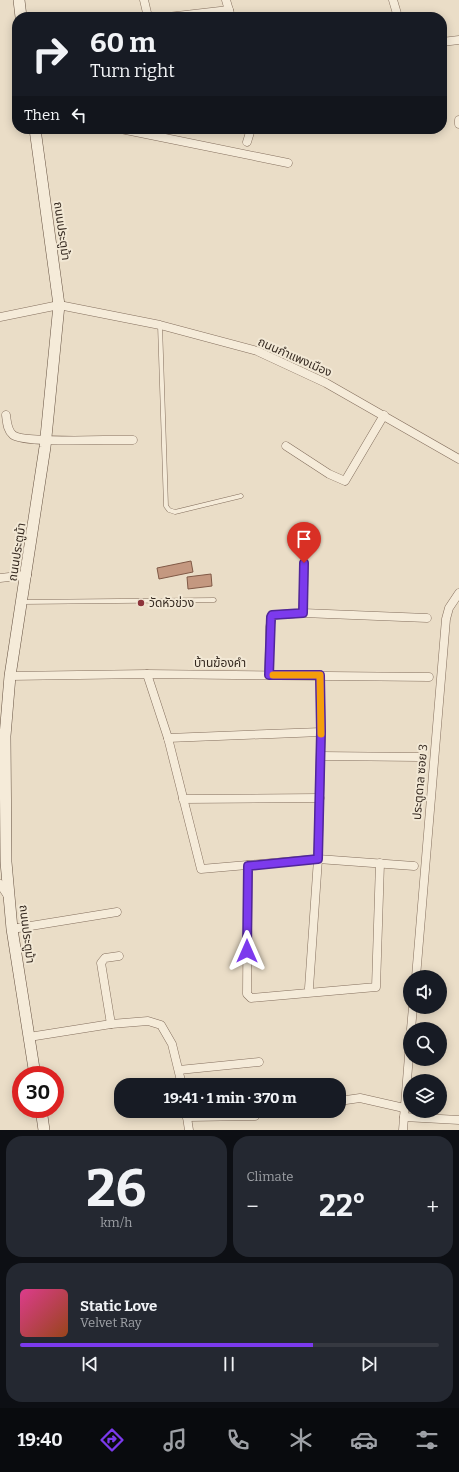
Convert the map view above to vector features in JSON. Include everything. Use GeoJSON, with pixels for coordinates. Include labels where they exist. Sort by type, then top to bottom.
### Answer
{"type":"FeatureCollection","features":[{"type":"Feature","properties":{"kind":"main road"},"geometry":{"type":"LineString","coordinates":[[19,0],[20,12]]}},
{"type":"Feature","properties":{"kind":"main road","name":"ถนนประตูม้า"},"geometry":{"type":"LineString","coordinates":[[34,1066],[12,929],[9,898],[6,862],[5,736],[10,676],[46,440],[59,305],[36,134]]}},
{"type":"Feature","properties":{"kind":"main road"},"geometry":{"type":"LineString","coordinates":[[42,1118],[44,1130]]}},
{"type":"Feature","properties":{"kind":"street"},"geometry":{"type":"LineString","coordinates":[[144,0],[147,12]]}},
{"type":"Feature","properties":{"kind":"street"},"geometry":{"type":"LineString","coordinates":[[226,0],[230,12]]}},
{"type":"Feature","properties":{"kind":"street"},"geometry":{"type":"LineString","coordinates":[[393,0],[397,12]]}},
{"type":"Feature","properties":{"kind":"street"},"geometry":{"type":"LineString","coordinates":[[447,41],[459,40]]}},
{"type":"Feature","properties":{"kind":"street"},"geometry":{"type":"LineString","coordinates":[[145,134],[288,164]]}},
{"type":"Feature","properties":{"kind":"street"},"geometry":{"type":"LineString","coordinates":[[247,142],[249,134]]}},
{"type":"Feature","properties":{"kind":"street"},"geometry":{"type":"LineString","coordinates":[[0,317],[59,305]]}},
{"type":"Feature","properties":{"kind":"street","name":"ถนนกำแพงเมือง"},"geometry":{"type":"LineString","coordinates":[[59,305],[160,325],[257,351],[326,382],[459,459]]}},
{"type":"Feature","properties":{"kind":"street"},"geometry":{"type":"LineString","coordinates":[[6,415],[7,424],[14,435],[22,438],[46,440],[133,440]]}},
{"type":"Feature","properties":{"kind":"street"},"geometry":{"type":"LineString","coordinates":[[286,446],[329,474],[345,481],[384,416]]}},
{"type":"Feature","properties":{"kind":"street"},"geometry":{"type":"LineString","coordinates":[[303,613],[304,563]]}},
{"type":"Feature","properties":{"kind":"street"},"geometry":{"type":"LineString","coordinates":[[0,578],[26,575]]}},
{"type":"Feature","properties":{"kind":"street","name":"ประตูดาล ซอย 3"},"geometry":{"type":"LineString","coordinates":[[417,970],[446,620],[449,608],[459,593]]}},
{"type":"Feature","properties":{"kind":"street"},"geometry":{"type":"LineString","coordinates":[[269,675],[272,615],[303,613],[427,618]]}},
{"type":"Feature","properties":{"kind":"street"},"geometry":{"type":"LineString","coordinates":[[148,674],[168,738],[201,869],[318,859],[414,866]]}},
{"type":"Feature","properties":{"kind":"street","name":"บ้านฆ้องคำ"},"geometry":{"type":"LineString","coordinates":[[10,676],[148,674],[429,677]]}},
{"type":"Feature","properties":{"kind":"street"},"geometry":{"type":"LineString","coordinates":[[309,988],[318,859],[321,732],[320,675]]}},
{"type":"Feature","properties":{"kind":"street"},"geometry":{"type":"LineString","coordinates":[[168,738],[321,732]]}},
{"type":"Feature","properties":{"kind":"street"},"geometry":{"type":"LineString","coordinates":[[320,756],[418,757]]}},
{"type":"Feature","properties":{"kind":"street"},"geometry":{"type":"LineString","coordinates":[[183,799],[320,798]]}},
{"type":"Feature","properties":{"kind":"street"},"geometry":{"type":"LineString","coordinates":[[248,866],[247,994],[251,998],[376,987],[380,863]]}},
{"type":"Feature","properties":{"kind":"street"},"geometry":{"type":"LineString","coordinates":[[0,884],[9,898]]}},
{"type":"Feature","properties":{"kind":"street"},"geometry":{"type":"LineString","coordinates":[[12,929],[117,912]]}},
{"type":"Feature","properties":{"kind":"street"},"geometry":{"type":"LineString","coordinates":[[111,1024],[101,963],[105,958],[119,956]]}},
{"type":"Feature","properties":{"kind":"street"},"geometry":{"type":"LineString","coordinates":[[29,1037],[111,1024],[148,1021],[161,1025],[172,1044],[181,1078]]}},
{"type":"Feature","properties":{"kind":"street"},"geometry":{"type":"LineString","coordinates":[[179,1070],[259,1062]]}},
{"type":"Feature","properties":{"kind":"street"},"geometry":{"type":"LineString","coordinates":[[346,1100],[360,1098],[403,1108]]}},
{"type":"Feature","properties":{"kind":"street"},"geometry":{"type":"LineString","coordinates":[[188,1118],[189,1130]]}},
{"type":"Feature","properties":{"kind":"street"},"geometry":{"type":"LineString","coordinates":[[402,1130],[404,1118]]}},
{"type":"Feature","properties":{"kind":"street"},"geometry":{"type":"LineString","coordinates":[[422,1118],[459,1120]]}},
{"type":"Feature","properties":{"kind":"lane"},"geometry":{"type":"LineString","coordinates":[[160,325],[166,506],[169,510],[174,512],[241,496]]}},
{"type":"Feature","properties":{"kind":"lane"},"geometry":{"type":"LineString","coordinates":[[22,602],[214,600]]}},
{"type":"Feature","properties":{"kind":"building"},"geometry":{"type":"Polygon","coordinates":[[[191,561],[193,572],[159,579],[157,568],[191,561]]]}},
{"type":"Feature","properties":{"kind":"building"},"geometry":{"type":"Polygon","coordinates":[[[211,574],[212,586],[188,589],[187,577],[211,574]]]}},
{"type":"Feature","properties":{"kind":"slow traffic"},"geometry":{"type":"LineString","coordinates":[[273,675],[320,675],[321,734]]}},
{"type":"Feature","properties":{"kind":"place","name":"วัดหัวข่วง"},"geometry":{"type":"Point","coordinates":[141,603]}},
{"type":"Feature","properties":{"kind":"route"},"geometry":{"type":"LineString","coordinates":[[247,951],[248,866],[318,859],[321,732],[320,675],[269,675],[271,617],[272,615],[277,614],[303,613],[304,563]]}}]}
